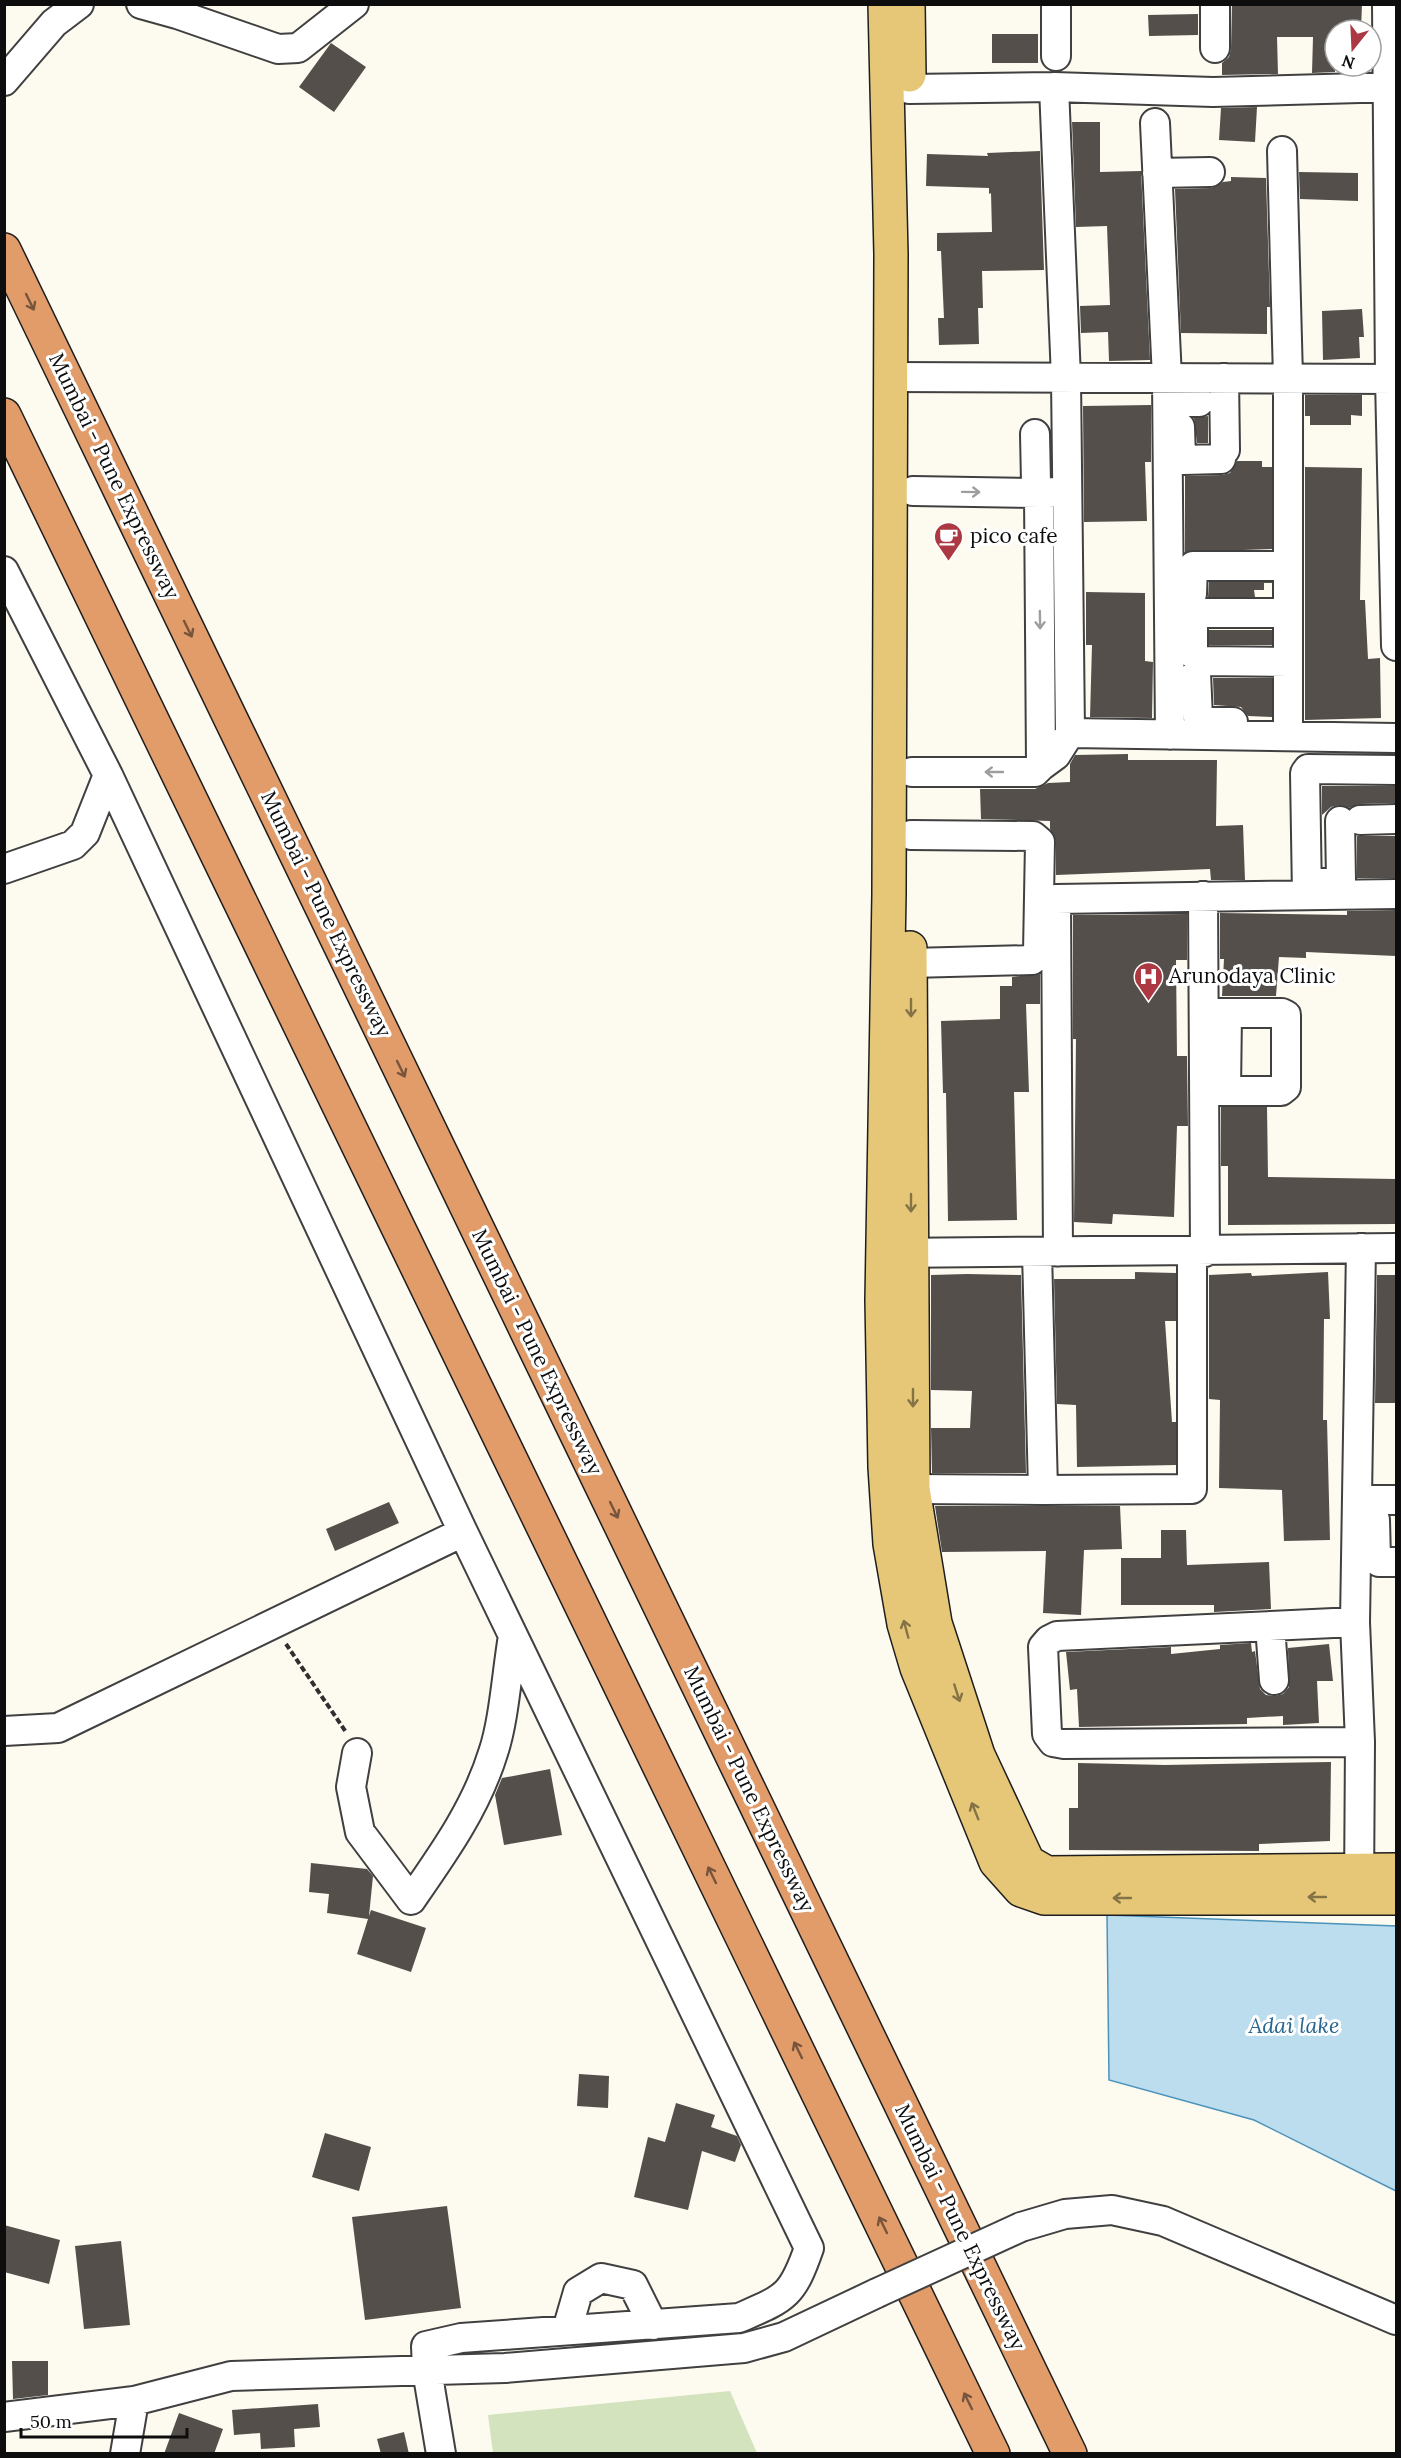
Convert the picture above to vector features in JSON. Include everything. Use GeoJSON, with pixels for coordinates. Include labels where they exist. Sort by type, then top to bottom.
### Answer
{"type":"FeatureCollection","features":[{"type":"Feature","properties":{"kind":"highway","name":"Mumbai - Pune Expressway"},"geometry":{"type":"LineString","coordinates":[[4,250],[1070,2454]]}},
{"type":"Feature","properties":{"kind":"highway"},"geometry":{"type":"LineString","coordinates":[[4,415],[993,2454]]}},
{"type":"Feature","properties":{"kind":"main road"},"geometry":{"type":"LineString","coordinates":[[885,4],[891,254],[912,491],[910,963],[885,1467],[890,1544],[904,1624],[917,1668],[996,1862],[1020,1890],[1044,1898],[1359,1884],[1396,1869]]}},
{"type":"Feature","properties":{"kind":"main road"},"geometry":{"type":"LineString","coordinates":[[908,4],[909,89],[889,894],[897,1253],[913,1489],[935,1623],[978,1755],[1028,1862],[1047,1873],[1359,1884],[1396,1898]]}},
{"type":"Feature","properties":{"kind":"street"},"geometry":{"type":"LineString","coordinates":[[4,81],[54,24],[79,4]]}},
{"type":"Feature","properties":{"kind":"street"},"geometry":{"type":"LineString","coordinates":[[141,4],[278,49],[298,48],[354,4]]}},
{"type":"Feature","properties":{"kind":"street"},"geometry":{"type":"LineString","coordinates":[[1056,4],[1056,56]]}},
{"type":"Feature","properties":{"kind":"street"},"geometry":{"type":"LineString","coordinates":[[1215,4],[1215,48]]}},
{"type":"Feature","properties":{"kind":"street"},"geometry":{"type":"LineString","coordinates":[[1387,4],[1391,87],[1396,646]]}},
{"type":"Feature","properties":{"kind":"street"},"geometry":{"type":"LineString","coordinates":[[912,772],[1035,772],[1056,755],[1070,733],[1066,378],[1054,87]]}},
{"type":"Feature","properties":{"kind":"street"},"geometry":{"type":"LineString","coordinates":[[909,89],[1054,87],[1213,92],[1391,87]]}},
{"type":"Feature","properties":{"kind":"street"},"geometry":{"type":"LineString","coordinates":[[1155,123],[1158,173],[1183,390],[1188,690],[1198,718],[1202,722],[1288,735],[1396,738]]}},
{"type":"Feature","properties":{"kind":"street"},"geometry":{"type":"LineString","coordinates":[[1070,733],[1170,735],[1238,728],[1273,722],[1276,718],[1283,662],[1288,378],[1282,151]]}},
{"type":"Feature","properties":{"kind":"street"},"geometry":{"type":"LineString","coordinates":[[1158,173],[1210,172]]}},
{"type":"Feature","properties":{"kind":"street"},"geometry":{"type":"LineString","coordinates":[[902,377],[1066,378],[1183,390],[1224,378],[1393,379]]}},
{"type":"Feature","properties":{"kind":"street"},"geometry":{"type":"LineString","coordinates":[[1183,390],[1179,410],[1181,458],[1223,455],[1224,378]]}},
{"type":"Feature","properties":{"kind":"street"},"geometry":{"type":"LineString","coordinates":[[1035,434],[1036,483],[1039,493],[1041,766]]}},
{"type":"Feature","properties":{"kind":"street"},"geometry":{"type":"LineString","coordinates":[[912,491],[1068,492]]}},
{"type":"Feature","properties":{"kind":"street"},"geometry":{"type":"LineString","coordinates":[[1283,566],[1193,566],[1186,606],[1193,654],[1196,659],[1283,662]]}},
{"type":"Feature","properties":{"kind":"street"},"geometry":{"type":"LineString","coordinates":[[1283,566],[1278,613],[1288,735]]}},
{"type":"Feature","properties":{"kind":"street"},"geometry":{"type":"LineString","coordinates":[[4,571],[108,775],[463,1532],[809,2248],[798,2278],[779,2300],[739,2318],[461,2338],[426,2346],[427,2370],[441,2454]]}},
{"type":"Feature","properties":{"kind":"street"},"geometry":{"type":"LineString","coordinates":[[1186,606],[1278,613]]}},
{"type":"Feature","properties":{"kind":"street"},"geometry":{"type":"LineString","coordinates":[[1170,735],[1188,690]]}},
{"type":"Feature","properties":{"kind":"street"},"geometry":{"type":"LineString","coordinates":[[1307,889],[1305,772],[1308,769],[1396,771]]}},
{"type":"Feature","properties":{"kind":"street"},"geometry":{"type":"LineString","coordinates":[[4,869],[73,845],[85,833],[108,775]]}},
{"type":"Feature","properties":{"kind":"street"},"geometry":{"type":"LineString","coordinates":[[1307,889],[1338,883],[1341,880],[1350,820],[1396,819]]}},
{"type":"Feature","properties":{"kind":"street"},"geometry":{"type":"LineString","coordinates":[[910,963],[1032,960],[1038,952],[1040,842],[1033,836],[911,835]]}},
{"type":"Feature","properties":{"kind":"street"},"geometry":{"type":"LineString","coordinates":[[1043,1490],[1056,899],[1203,896],[1307,889],[1396,894]]}},
{"type":"Feature","properties":{"kind":"street"},"geometry":{"type":"LineString","coordinates":[[913,1489],[1192,1489],[1198,1252],[1215,1091],[1215,1013],[1203,896]]}},
{"type":"Feature","properties":{"kind":"street"},"geometry":{"type":"LineString","coordinates":[[1215,1013],[1282,1013],[1286,1016],[1286,1087],[1281,1091],[1215,1091]]}},
{"type":"Feature","properties":{"kind":"street"},"geometry":{"type":"LineString","coordinates":[[1361,1248],[1376,1500],[1376,1559],[1379,1562],[1396,1562]]}},
{"type":"Feature","properties":{"kind":"street"},"geometry":{"type":"LineString","coordinates":[[897,1253],[1198,1252],[1396,1248]]}},
{"type":"Feature","properties":{"kind":"street"},"geometry":{"type":"LineString","coordinates":[[1359,1884],[1360,1742],[1351,1664],[1355,1622],[1376,1500]]}},
{"type":"Feature","properties":{"kind":"street"},"geometry":{"type":"LineString","coordinates":[[4,1731],[58,1728],[463,1532]]}},
{"type":"Feature","properties":{"kind":"street"},"geometry":{"type":"LineString","coordinates":[[1355,1622],[1057,1636],[1043,1647],[1047,1734],[1053,1742],[1064,1744],[1360,1742]]}},
{"type":"Feature","properties":{"kind":"street"},"geometry":{"type":"LineString","coordinates":[[1270,1626],[1274,1680]]}},
{"type":"Feature","properties":{"kind":"street"},"geometry":{"type":"LineString","coordinates":[[357,1753],[351,1787],[360,1832],[411,1900],[475,1800],[490,1761],[513,1636]]}},
{"type":"Feature","properties":{"kind":"street"},"geometry":{"type":"LineString","coordinates":[[4,2417],[134,2401],[231,2376],[505,2368],[744,2348],[784,2337],[1021,2227],[1065,2214],[1112,2210],[1163,2221],[1396,2320]]}},
{"type":"Feature","properties":{"kind":"street"},"geometry":{"type":"LineString","coordinates":[[567,2330],[578,2292],[601,2278],[633,2285],[653,2325]]}},
{"type":"Feature","properties":{"kind":"street"},"geometry":{"type":"LineString","coordinates":[[125,2454],[134,2401]]}},
{"type":"Feature","properties":{"kind":"path"},"geometry":{"type":"LineString","coordinates":[[272,1624],[340,1718],[357,1753]]}},
{"type":"Feature","properties":{"kind":"green space"},"geometry":{"type":"Polygon","coordinates":[[[730,2391],[757,2453],[493,2453],[488,2415],[730,2391]]]}},
{"type":"Feature","properties":{"kind":"water","name":"Adai lake"},"geometry":{"type":"Polygon","coordinates":[[[1107,1915],[1396,1926],[1396,2191],[1254,2120],[1109,2080],[1107,1915]]]}},
{"type":"Feature","properties":{"kind":"building"},"geometry":{"type":"Polygon","coordinates":[[[1232,4],[1362,4],[1361,18],[1323,18],[1323,73],[1312,73],[1313,37],[1277,37],[1278,74],[1222,75],[1222,63],[1229,57],[1232,4]]]}},
{"type":"Feature","properties":{"kind":"building"},"geometry":{"type":"Polygon","coordinates":[[[1198,14],[1198,35],[1149,36],[1148,15],[1198,14]]]}},
{"type":"Feature","properties":{"kind":"building"},"geometry":{"type":"Polygon","coordinates":[[[992,34],[1038,34],[1038,63],[992,63],[992,34]]]}},
{"type":"Feature","properties":{"kind":"building"},"geometry":{"type":"Polygon","coordinates":[[[331,43],[366,67],[334,112],[299,87],[331,43]]]}},
{"type":"Feature","properties":{"kind":"building"},"geometry":{"type":"Polygon","coordinates":[[[1257,107],[1255,142],[1219,140],[1221,108],[1257,107]]]}},
{"type":"Feature","properties":{"kind":"building"},"geometry":{"type":"Polygon","coordinates":[[[1072,122],[1100,122],[1100,172],[1141,171],[1150,360],[1109,361],[1108,332],[1081,333],[1080,306],[1110,305],[1107,226],[1076,227],[1072,122]]]}},
{"type":"Feature","properties":{"kind":"building"},"geometry":{"type":"Polygon","coordinates":[[[1040,151],[1044,270],[982,271],[983,308],[978,308],[979,344],[939,345],[938,318],[944,318],[941,251],[937,251],[937,233],[992,232],[991,193],[989,194],[989,188],[926,186],[927,154],[988,156],[987,153],[1040,151]]]}},
{"type":"Feature","properties":{"kind":"building"},"geometry":{"type":"Polygon","coordinates":[[[1299,172],[1358,173],[1358,201],[1300,199],[1299,172]]]}},
{"type":"Feature","properties":{"kind":"building"},"geometry":{"type":"Polygon","coordinates":[[[1231,177],[1266,178],[1270,307],[1267,307],[1267,334],[1181,333],[1175,189],[1211,188],[1231,181],[1231,177]]]}},
{"type":"Feature","properties":{"kind":"building"},"geometry":{"type":"Polygon","coordinates":[[[1362,309],[1364,337],[1359,337],[1360,358],[1323,360],[1322,311],[1362,309]]]}},
{"type":"Feature","properties":{"kind":"building"},"geometry":{"type":"Polygon","coordinates":[[[1305,395],[1362,395],[1362,416],[1351,415],[1351,425],[1310,425],[1310,416],[1305,416],[1305,395]]]}},
{"type":"Feature","properties":{"kind":"building"},"geometry":{"type":"Polygon","coordinates":[[[1151,405],[1151,462],[1145,462],[1147,521],[1084,522],[1083,406],[1151,405]]]}},
{"type":"Feature","properties":{"kind":"building"},"geometry":{"type":"Polygon","coordinates":[[[1208,416],[1208,443],[1197,443],[1194,418],[1208,416]]]}},
{"type":"Feature","properties":{"kind":"building"},"geometry":{"type":"Polygon","coordinates":[[[1237,461],[1262,461],[1262,467],[1272,467],[1272,549],[1185,552],[1185,476],[1230,473],[1237,461]]]}},
{"type":"Feature","properties":{"kind":"building"},"geometry":{"type":"Polygon","coordinates":[[[1305,467],[1362,468],[1360,600],[1365,600],[1368,659],[1380,658],[1381,718],[1305,720],[1305,467]]]}},
{"type":"Feature","properties":{"kind":"building"},"geometry":{"type":"Polygon","coordinates":[[[1209,582],[1272,583],[1264,583],[1264,590],[1254,590],[1255,597],[1208,597],[1209,582]]]}},
{"type":"Feature","properties":{"kind":"building"},"geometry":{"type":"Polygon","coordinates":[[[1086,592],[1145,593],[1145,661],[1153,662],[1152,718],[1090,717],[1092,645],[1086,645],[1086,592]]]}},
{"type":"Feature","properties":{"kind":"building"},"geometry":{"type":"Polygon","coordinates":[[[1209,630],[1272,630],[1272,645],[1209,645],[1209,630]]]}},
{"type":"Feature","properties":{"kind":"building"},"geometry":{"type":"Polygon","coordinates":[[[1213,678],[1272,678],[1272,717],[1248,716],[1241,707],[1214,705],[1213,678]]]}},
{"type":"Feature","properties":{"kind":"building"},"geometry":{"type":"Polygon","coordinates":[[[1128,754],[1128,760],[1217,760],[1216,826],[1243,825],[1245,880],[1211,880],[1210,869],[1056,875],[1056,842],[1050,829],[1050,821],[981,819],[980,789],[1035,789],[1048,783],[1070,782],[1070,764],[1075,755],[1128,754]]]}},
{"type":"Feature","properties":{"kind":"building"},"geometry":{"type":"Polygon","coordinates":[[[1322,786],[1396,786],[1396,803],[1360,804],[1349,808],[1339,805],[1331,807],[1322,815],[1322,786]]]}},
{"type":"Feature","properties":{"kind":"building"},"geometry":{"type":"Polygon","coordinates":[[[1357,836],[1396,836],[1396,878],[1357,878],[1357,836]]]}},
{"type":"Feature","properties":{"kind":"building"},"geometry":{"type":"Polygon","coordinates":[[[1396,910],[1396,956],[1306,952],[1306,958],[1279,957],[1276,996],[1222,996],[1224,959],[1220,959],[1220,913],[1347,915],[1347,911],[1396,910]]]}},
{"type":"Feature","properties":{"kind":"building"},"geometry":{"type":"Polygon","coordinates":[[[1187,914],[1187,960],[1176,960],[1177,1056],[1187,1056],[1188,1126],[1177,1126],[1174,1217],[1113,1214],[1112,1224],[1074,1222],[1076,1039],[1073,1039],[1073,915],[1187,914]]]}},
{"type":"Feature","properties":{"kind":"building"},"geometry":{"type":"Polygon","coordinates":[[[1040,974],[1040,1004],[1026,1004],[1029,1092],[1014,1092],[1017,1220],[948,1221],[946,1093],[943,1093],[941,1021],[1000,1019],[1000,986],[1012,986],[1012,977],[1040,974]]]}},
{"type":"Feature","properties":{"kind":"building"},"geometry":{"type":"Polygon","coordinates":[[[1221,1107],[1267,1107],[1268,1177],[1396,1179],[1396,1224],[1228,1225],[1228,1166],[1221,1166],[1221,1107]]]}},
{"type":"Feature","properties":{"kind":"building"},"geometry":{"type":"Polygon","coordinates":[[[1135,1272],[1176,1273],[1176,1321],[1165,1321],[1172,1422],[1176,1422],[1176,1465],[1077,1467],[1076,1405],[1057,1404],[1054,1279],[1135,1279],[1135,1272]]]}},
{"type":"Feature","properties":{"kind":"building"},"geometry":{"type":"Polygon","coordinates":[[[1328,1272],[1330,1319],[1324,1319],[1323,1420],[1327,1420],[1330,1540],[1284,1541],[1282,1490],[1219,1488],[1220,1400],[1209,1399],[1209,1275],[1251,1273],[1252,1276],[1328,1272]]]}},
{"type":"Feature","properties":{"kind":"building"},"geometry":{"type":"Polygon","coordinates":[[[931,1275],[1021,1275],[1026,1473],[932,1473],[931,1428],[970,1428],[972,1391],[931,1390],[931,1275]]]}},
{"type":"Feature","properties":{"kind":"building"},"geometry":{"type":"Polygon","coordinates":[[[1377,1275],[1396,1275],[1396,1403],[1375,1403],[1377,1275]]]}},
{"type":"Feature","properties":{"kind":"building"},"geometry":{"type":"Polygon","coordinates":[[[389,1502],[399,1523],[335,1551],[326,1529],[389,1502]]]}},
{"type":"Feature","properties":{"kind":"building"},"geometry":{"type":"Polygon","coordinates":[[[935,1506],[1120,1506],[1122,1549],[1084,1550],[1081,1615],[1043,1613],[1046,1551],[942,1552],[935,1506]]]}},
{"type":"Feature","properties":{"kind":"building"},"geometry":{"type":"Polygon","coordinates":[[[1161,1530],[1186,1530],[1187,1565],[1269,1562],[1271,1609],[1214,1612],[1214,1605],[1121,1605],[1121,1558],[1161,1558],[1161,1530]]]}},
{"type":"Feature","properties":{"kind":"building"},"geometry":{"type":"Polygon","coordinates":[[[1251,1643],[1252,1652],[1255,1651],[1260,1689],[1266,1695],[1275,1696],[1283,1694],[1289,1687],[1288,1648],[1329,1644],[1333,1681],[1317,1681],[1319,1723],[1283,1725],[1283,1716],[1247,1718],[1247,1724],[1079,1727],[1077,1689],[1070,1690],[1066,1652],[1171,1647],[1171,1654],[1220,1649],[1220,1645],[1251,1643]]]}},
{"type":"Feature","properties":{"kind":"building"},"geometry":{"type":"Polygon","coordinates":[[[1331,1762],[1330,1841],[1259,1844],[1259,1851],[1069,1850],[1069,1808],[1078,1808],[1078,1763],[1165,1765],[1331,1762]]]}},
{"type":"Feature","properties":{"kind":"building"},"geometry":{"type":"Polygon","coordinates":[[[550,1769],[562,1835],[504,1845],[495,1795],[502,1778],[550,1769]]]}},
{"type":"Feature","properties":{"kind":"building"},"geometry":{"type":"Polygon","coordinates":[[[311,1863],[367,1869],[373,1876],[369,1916],[371,1910],[426,1928],[411,1972],[357,1954],[368,1919],[327,1913],[329,1894],[309,1892],[311,1863]]]}},
{"type":"Feature","properties":{"kind":"building"},"geometry":{"type":"Polygon","coordinates":[[[579,2074],[609,2076],[608,2108],[577,2106],[579,2074]]]}},
{"type":"Feature","properties":{"kind":"building"},"geometry":{"type":"Polygon","coordinates":[[[676,2103],[715,2115],[711,2127],[737,2136],[741,2145],[735,2162],[702,2151],[688,2210],[634,2197],[648,2137],[665,2142],[676,2103]]]}},
{"type":"Feature","properties":{"kind":"building"},"geometry":{"type":"Polygon","coordinates":[[[325,2133],[371,2147],[359,2191],[312,2177],[325,2133]]]}},
{"type":"Feature","properties":{"kind":"building"},"geometry":{"type":"Polygon","coordinates":[[[447,2206],[461,2308],[365,2320],[352,2217],[447,2206]]]}},
{"type":"Feature","properties":{"kind":"building"},"geometry":{"type":"Polygon","coordinates":[[[4,2225],[60,2240],[49,2284],[4,2272],[4,2225]]]}},
{"type":"Feature","properties":{"kind":"building"},"geometry":{"type":"Polygon","coordinates":[[[121,2241],[130,2325],[84,2329],[75,2246],[121,2241]]]}},
{"type":"Feature","properties":{"kind":"building"},"geometry":{"type":"Polygon","coordinates":[[[12,2361],[48,2361],[48,2395],[13,2399],[12,2361]]]}},
{"type":"Feature","properties":{"kind":"building"},"geometry":{"type":"Polygon","coordinates":[[[318,2404],[320,2427],[294,2429],[295,2447],[261,2449],[260,2433],[234,2435],[232,2410],[318,2404]]]}},
{"type":"Feature","properties":{"kind":"building"},"geometry":{"type":"Polygon","coordinates":[[[179,2413],[223,2429],[214,2454],[164,2454],[179,2413]]]}},
{"type":"Feature","properties":{"kind":"building"},"geometry":{"type":"Polygon","coordinates":[[[404,2432],[409,2454],[381,2454],[377,2439],[404,2432]]]}},
{"type":"Feature","properties":{"kind":"place","name":"pico cafe"},"geometry":{"type":"Point","coordinates":[949,562]}},
{"type":"Feature","properties":{"kind":"place","name":"Arunodaya Clinic"},"geometry":{"type":"Point","coordinates":[1148,1002]}}]}
